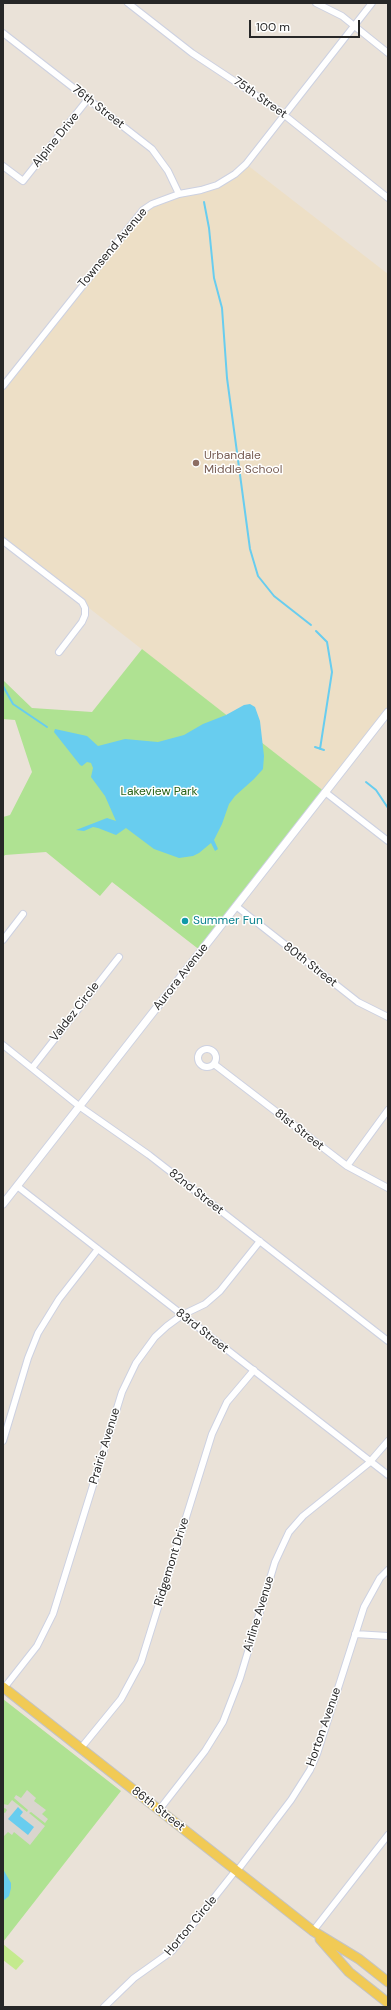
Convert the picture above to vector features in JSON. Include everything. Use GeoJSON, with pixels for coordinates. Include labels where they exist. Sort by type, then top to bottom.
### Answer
{"type":"FeatureCollection","features":[{"type":"Feature","properties":{"kind":"main road","name":"86th Street"},"geometry":{"type":"LineString","coordinates":[[4,1687],[313,1931],[359,1959],[388,1982]]}},
{"type":"Feature","properties":{"kind":"main road","name":"86th Street"},"geometry":{"type":"LineString","coordinates":[[313,1931],[349,1972],[388,2003]]}},
{"type":"Feature","properties":{"kind":"street","name":"75th Street"},"geometry":{"type":"LineString","coordinates":[[128,3],[192,53],[285,115],[388,198]]}},
{"type":"Feature","properties":{"kind":"street"},"geometry":{"type":"LineString","coordinates":[[316,3],[336,12],[388,52]]}},
{"type":"Feature","properties":{"kind":"street","name":"Townsend Avenue"},"geometry":{"type":"LineString","coordinates":[[3,386],[143,210],[152,204],[179,194],[217,185],[235,174],[246,164],[372,3]]}},
{"type":"Feature","properties":{"kind":"street","name":"76th Street"},"geometry":{"type":"LineString","coordinates":[[3,33],[152,149],[168,171],[179,194]]}},
{"type":"Feature","properties":{"kind":"street","name":"Alpine Drive"},"geometry":{"type":"LineString","coordinates":[[3,166],[23,181],[88,100]]}},
{"type":"Feature","properties":{"kind":"street"},"geometry":{"type":"LineString","coordinates":[[3,541],[82,602],[85,608],[85,615],[82,622],[59,652]]}},
{"type":"Feature","properties":{"kind":"street","name":"Aurora Avenue"},"geometry":{"type":"LineString","coordinates":[[3,1204],[388,712]]}},
{"type":"Feature","properties":{"kind":"street"},"geometry":{"type":"LineString","coordinates":[[325,792],[388,841]]}},
{"type":"Feature","properties":{"kind":"street","name":"80th Street"},"geometry":{"type":"LineString","coordinates":[[236,906],[358,1002],[388,1017]]}},
{"type":"Feature","properties":{"kind":"street"},"geometry":{"type":"LineString","coordinates":[[3,940],[23,914]]}},
{"type":"Feature","properties":{"kind":"street","name":"Valdez Circle"},"geometry":{"type":"LineString","coordinates":[[32,1068],[119,957]]}},
{"type":"Feature","properties":{"kind":"street","name":"82nd Street"},"geometry":{"type":"LineString","coordinates":[[3,1045],[80,1106],[149,1155],[388,1341]]}},
{"type":"Feature","properties":{"kind":"street","name":"81st Street"},"geometry":{"type":"LineString","coordinates":[[214,1064],[347,1166],[388,1188]]}},
{"type":"Feature","properties":{"kind":"street"},"geometry":{"type":"LineString","coordinates":[[347,1166],[388,1110]]}},
{"type":"Feature","properties":{"kind":"street","name":"83rd Street"},"geometry":{"type":"LineString","coordinates":[[17,1186],[388,1475]]}},
{"type":"Feature","properties":{"kind":"street","name":"Prairie Avenue"},"geometry":{"type":"LineString","coordinates":[[4,1687],[36,1646],[52,1614],[128,1377],[155,1337],[182,1315],[205,1304],[220,1291],[260,1241]]}},
{"type":"Feature","properties":{"kind":"street"},"geometry":{"type":"LineString","coordinates":[[3,1441],[28,1358],[38,1333],[59,1299],[98,1249]]}},
{"type":"Feature","properties":{"kind":"street","name":"Ridgemont Drive"},"geometry":{"type":"LineString","coordinates":[[81,1748],[120,1699],[140,1662],[212,1434],[227,1402],[254,1370]]}},
{"type":"Feature","properties":{"kind":"street","name":"Airline Avenue"},"geometry":{"type":"LineString","coordinates":[[159,1810],[205,1751],[226,1715],[240,1678],[275,1562],[289,1532],[303,1516],[370,1462],[388,1441]]}},
{"type":"Feature","properties":{"kind":"street","name":"Horton Avenue"},"geometry":{"type":"LineString","coordinates":[[236,1871],[292,1800],[310,1770],[317,1754],[368,1597],[388,1570]]}},
{"type":"Feature","properties":{"kind":"street"},"geometry":{"type":"LineString","coordinates":[[355,1634],[388,1636]]}},
{"type":"Feature","properties":{"kind":"street"},"geometry":{"type":"LineString","coordinates":[[313,1931],[388,1835]]}},
{"type":"Feature","properties":{"kind":"street","name":"Horton Circle"},"geometry":{"type":"LineString","coordinates":[[104,2007],[134,1978],[172,1951],[236,1871]]}},
{"type":"Feature","properties":{"kind":"shaded area","name":"Urbandale Middle School"},"geometry":{"type":"Polygon","coordinates":[[[246,164],[388,274],[388,712],[325,792],[3,541],[3,386],[152,204],[217,185],[246,164]]]}},
{"type":"Feature","properties":{"kind":"shaded area"},"geometry":{"type":"Polygon","coordinates":[[[27,1790],[36,1798],[34,1801],[46,1810],[42,1814],[48,1819],[45,1823],[31,1812],[29,1813],[45,1826],[30,1845],[14,1832],[12,1835],[8,1832],[3,1837],[3,1812],[5,1813],[7,1810],[5,1808],[3,1809],[3,1804],[8,1805],[12,1800],[27,1812],[28,1810],[14,1798],[16,1795],[21,1798],[27,1790]]]}},
{"type":"Feature","properties":{"kind":"green space","name":"Lakeview Park"},"geometry":{"type":"Polygon","coordinates":[[[3,626],[4,681],[32,708],[92,712],[142,649],[325,792],[201,951],[112,882],[100,896],[46,852],[5,855],[3,857],[3,817],[10,815],[32,772],[15,720],[3,719],[3,626]]]}},
{"type":"Feature","properties":{"kind":"green space"},"geometry":{"type":"Polygon","coordinates":[[[3,1699],[121,1791],[3,1942],[3,1699]]]}},
{"type":"Feature","properties":{"kind":"green space"},"geometry":{"type":"Polygon","coordinates":[[[3,1944],[24,1961],[16,1970],[3,1960],[3,1944]]]}},
{"type":"Feature","properties":{"kind":"water"},"geometry":{"type":"Polygon","coordinates":[[[250,704],[255,707],[260,721],[264,756],[263,769],[235,796],[229,804],[222,824],[214,840],[218,849],[215,851],[211,843],[193,856],[179,858],[154,849],[126,828],[116,835],[93,827],[84,831],[76,830],[107,818],[116,821],[105,796],[91,777],[93,768],[91,763],[87,762],[82,766],[80,765],[54,732],[55,729],[87,736],[98,746],[125,739],[158,742],[184,735],[203,724],[226,715],[244,705],[250,704]]]}},
{"type":"Feature","properties":{"kind":"water"},"geometry":{"type":"Polygon","coordinates":[[[18,1807],[23,1812],[20,1816],[34,1827],[28,1835],[8,1819],[18,1807]]]}},
{"type":"Feature","properties":{"kind":"water"},"geometry":{"type":"Polygon","coordinates":[[[3,1869],[11,1883],[11,1888],[9,1896],[3,1901],[3,1869]]]}},
{"type":"Feature","properties":{"kind":"waterway"},"geometry":{"type":"LineString","coordinates":[[204,202],[209,228],[214,278],[222,308],[227,378],[250,549],[258,576],[274,596],[311,625]]}},
{"type":"Feature","properties":{"kind":"waterway"},"geometry":{"type":"LineString","coordinates":[[316,631],[327,642],[332,672],[320,749]]}},
{"type":"Feature","properties":{"kind":"waterway"},"geometry":{"type":"LineString","coordinates":[[3,686],[13,704],[47,727]]}},
{"type":"Feature","properties":{"kind":"waterway"},"geometry":{"type":"LineString","coordinates":[[315,747],[324,750]]}},
{"type":"Feature","properties":{"kind":"waterway"},"geometry":{"type":"LineString","coordinates":[[366,782],[376,790],[388,808]]}},
{"type":"Feature","properties":{"kind":"place","name":"Urbandale Middle School"},"geometry":{"type":"Point","coordinates":[196,463]}},
{"type":"Feature","properties":{"kind":"place","name":"Summer Fun"},"geometry":{"type":"Point","coordinates":[185,921]}}]}
